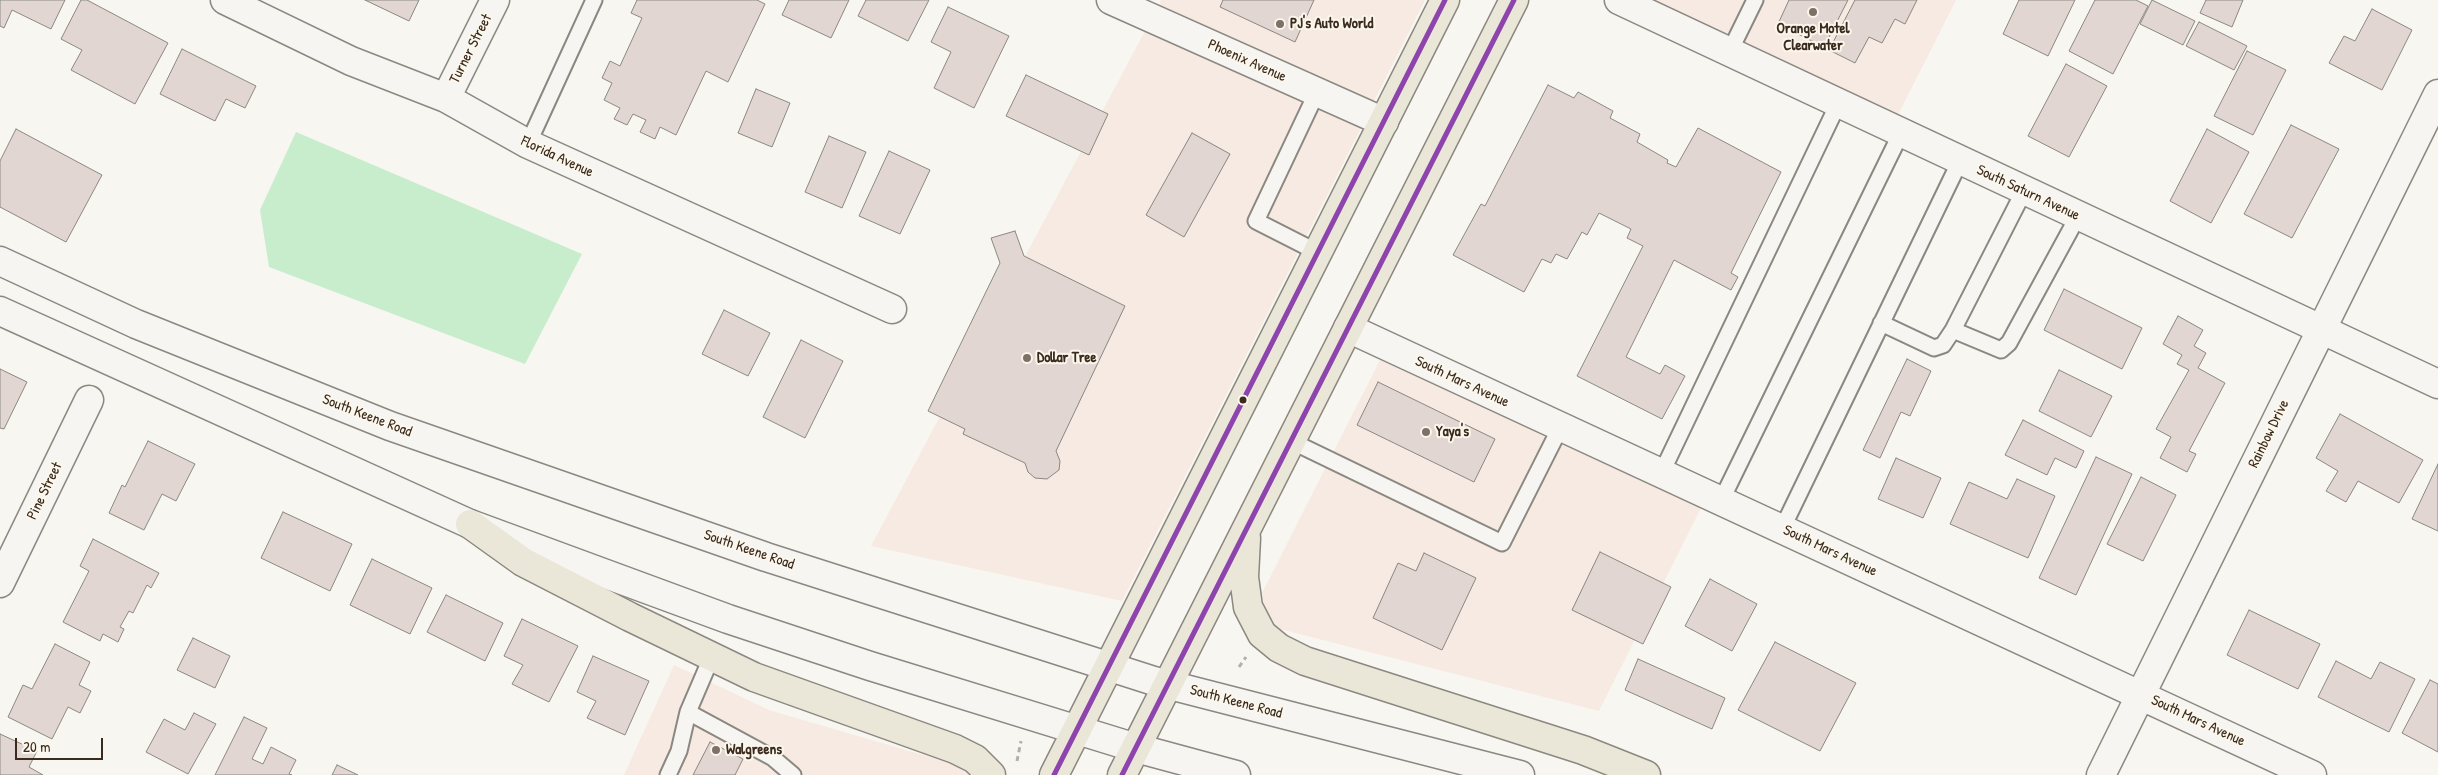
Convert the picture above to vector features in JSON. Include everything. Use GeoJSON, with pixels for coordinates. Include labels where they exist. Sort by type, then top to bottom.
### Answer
{"type":"FeatureCollection","features":[{"type":"Feature","properties":{"kind":"main road"},"geometry":{"type":"LineString","coordinates":[[1054,775],[1446,0]]}},
{"type":"Feature","properties":{"kind":"main road"},"geometry":{"type":"LineString","coordinates":[[1122,775],[1166,684],[1514,0]]}},
{"type":"Feature","properties":{"kind":"main road"},"geometry":{"type":"LineString","coordinates":[[470,524],[524,562],[754,677],[955,749],[976,759],[991,775]]}},
{"type":"Feature","properties":{"kind":"main road"},"geometry":{"type":"LineString","coordinates":[[1247,527],[1244,577],[1248,607],[1262,634],[1279,648],[1304,662],[1583,750],[1646,775]]}},
{"type":"Feature","properties":{"kind":"street","name":"Florida Avenue"},"geometry":{"type":"LineString","coordinates":[[224,0],[351,61],[446,98],[528,144],[892,309]]}},
{"type":"Feature","properties":{"kind":"street","name":"Turner Street"},"geometry":{"type":"LineString","coordinates":[[446,98],[495,0]]}},
{"type":"Feature","properties":{"kind":"street","name":"Phoenix Avenue"},"geometry":{"type":"LineString","coordinates":[[1111,0],[1384,122]]}},
{"type":"Feature","properties":{"kind":"street","name":"South Saturn Avenue"},"geometry":{"type":"LineString","coordinates":[[1619,0],[2438,384]]}},
{"type":"Feature","properties":{"kind":"street","name":"Rainbow Drive"},"geometry":{"type":"LineString","coordinates":[[2101,775],[2438,94]]}},
{"type":"Feature","properties":{"kind":"street","name":"South Keene Road"},"geometry":{"type":"LineString","coordinates":[[0,261],[136,324],[390,426],[766,557],[1166,684],[1520,775]]}},
{"type":"Feature","properties":{"kind":"street"},"geometry":{"type":"LineString","coordinates":[[0,311],[470,524],[728,619],[870,666],[1136,748],[1236,775]]}},
{"type":"Feature","properties":{"kind":"street","name":"South Mars Avenue"},"geometry":{"type":"LineString","coordinates":[[1348,328],[1560,428],[2141,694],[2312,775]]}},
{"type":"Feature","properties":{"kind":"street","name":"Pine Street"},"geometry":{"type":"LineString","coordinates":[[0,582],[89,400]]}},
{"type":"Feature","properties":{"kind":"lane"},"geometry":{"type":"LineString","coordinates":[[528,144],[594,0]]}},
{"type":"Feature","properties":{"kind":"lane"},"geometry":{"type":"LineString","coordinates":[[1729,53],[1755,0]]}},
{"type":"Feature","properties":{"kind":"lane"},"geometry":{"type":"LineString","coordinates":[[1317,92],[1256,221],[1317,252]]}},
{"type":"Feature","properties":{"kind":"lane"},"geometry":{"type":"LineString","coordinates":[[1662,474],[1838,104]]}},
{"type":"Feature","properties":{"kind":"lane"},"geometry":{"type":"LineString","coordinates":[[1721,501],[1900,133]]}},
{"type":"Feature","properties":{"kind":"lane"},"geometry":{"type":"LineString","coordinates":[[1782,529],[1960,161]]}},
{"type":"Feature","properties":{"kind":"lane"},"geometry":{"type":"LineString","coordinates":[[1882,323],[1934,348],[1943,345],[1953,330],[2024,191]]}},
{"type":"Feature","properties":{"kind":"lane"},"geometry":{"type":"LineString","coordinates":[[1953,330],[1994,349],[2001,350],[2009,344],[2078,216]]}},
{"type":"Feature","properties":{"kind":"lane"},"geometry":{"type":"LineString","coordinates":[[1291,441],[1502,544],[1560,428]]}},
{"type":"Feature","properties":{"kind":"lane"},"geometry":{"type":"LineString","coordinates":[[668,775],[679,751],[688,712],[712,656]]}},
{"type":"Feature","properties":{"kind":"lane"},"geometry":{"type":"LineString","coordinates":[[688,712],[773,758],[793,775]]}},
{"type":"Feature","properties":{"kind":"path"},"geometry":{"type":"LineString","coordinates":[[1018,759],[1027,762]]}},
{"type":"Feature","properties":{"kind":"shaded area"},"geometry":{"type":"Polygon","coordinates":[[[1161,0],[1425,0],[1374,101],[1159,5],[1161,0]]]}},
{"type":"Feature","properties":{"kind":"shaded area"},"geometry":{"type":"Polygon","coordinates":[[[1654,0],[1956,0],[1898,115],[1654,0]]]}},
{"type":"Feature","properties":{"kind":"shaded area"},"geometry":{"type":"Polygon","coordinates":[[[1145,31],[1361,128],[1122,601],[871,546],[1145,31]]]}},
{"type":"Feature","properties":{"kind":"shaded area"},"geometry":{"type":"Polygon","coordinates":[[[1380,360],[1701,508],[1599,711],[1280,629],[1275,625],[1264,604],[1262,593],[1380,360]]]}},
{"type":"Feature","properties":{"kind":"shaded area"},"geometry":{"type":"Polygon","coordinates":[[[674,665],[769,710],[950,763],[970,775],[624,775],[674,665]]]}},
{"type":"Feature","properties":{"kind":"green space"},"geometry":{"type":"Polygon","coordinates":[[[296,132],[582,254],[525,364],[269,267],[260,210],[296,132]]]}},
{"type":"Feature","properties":{"kind":"building"},"geometry":{"type":"Polygon","coordinates":[[[0,0],[65,0],[51,29],[12,10],[4,28],[0,26],[0,0]]]}},
{"type":"Feature","properties":{"kind":"building"},"geometry":{"type":"Polygon","coordinates":[[[81,0],[87,0],[168,43],[135,104],[71,70],[82,50],[61,39],[81,0]]]}},
{"type":"Feature","properties":{"kind":"building"},"geometry":{"type":"Polygon","coordinates":[[[365,0],[419,0],[409,21],[365,0]]]}},
{"type":"Feature","properties":{"kind":"building"},"geometry":{"type":"Polygon","coordinates":[[[637,0],[757,0],[765,4],[728,82],[706,71],[676,135],[660,127],[655,139],[640,132],[646,120],[633,114],[627,125],[614,119],[620,108],[604,100],[612,83],[602,78],[610,61],[620,66],[642,18],[631,13],[637,0]]]}},
{"type":"Feature","properties":{"kind":"building"},"geometry":{"type":"Polygon","coordinates":[[[789,0],[849,0],[831,38],[782,15],[789,0]]]}},
{"type":"Feature","properties":{"kind":"building"},"geometry":{"type":"Polygon","coordinates":[[[866,0],[929,0],[908,41],[858,16],[866,0]]]}},
{"type":"Feature","properties":{"kind":"building","name":"PJ's Auto World"},"geometry":{"type":"Polygon","coordinates":[[[1223,0],[1314,0],[1295,42],[1220,7],[1223,0]]]}},
{"type":"Feature","properties":{"kind":"building","name":"Orange Motel Clearwater"},"geometry":{"type":"Polygon","coordinates":[[[1789,0],[1848,0],[1824,47],[1778,24],[1789,0]]]}},
{"type":"Feature","properties":{"kind":"building"},"geometry":{"type":"Polygon","coordinates":[[[1855,0],[1917,0],[1905,24],[1895,19],[1882,43],[1869,37],[1855,63],[1829,50],[1855,0]]]}},
{"type":"Feature","properties":{"kind":"building"},"geometry":{"type":"Polygon","coordinates":[[[2019,0],[2075,0],[2048,56],[2003,34],[2019,0]]]}},
{"type":"Feature","properties":{"kind":"building"},"geometry":{"type":"Polygon","coordinates":[[[2095,0],[2136,0],[2148,6],[2113,74],[2069,51],[2095,0]]]}},
{"type":"Feature","properties":{"kind":"building"},"geometry":{"type":"Polygon","coordinates":[[[2152,0],[2195,21],[2183,45],[2140,24],[2152,0]]]}},
{"type":"Feature","properties":{"kind":"building"},"geometry":{"type":"Polygon","coordinates":[[[2206,0],[2243,0],[2232,27],[2200,13],[2206,0]]]}},
{"type":"Feature","properties":{"kind":"building"},"geometry":{"type":"Polygon","coordinates":[[[948,7],[1009,36],[974,108],[934,88],[951,52],[931,42],[948,7]]]}},
{"type":"Feature","properties":{"kind":"building"},"geometry":{"type":"Polygon","coordinates":[[[2372,9],[2412,30],[2382,90],[2329,63],[2344,36],[2355,41],[2372,9]]]}},
{"type":"Feature","properties":{"kind":"building"},"geometry":{"type":"Polygon","coordinates":[[[2199,22],[2247,46],[2234,70],[2186,46],[2199,22]]]}},
{"type":"Feature","properties":{"kind":"building"},"geometry":{"type":"Polygon","coordinates":[[[182,49],[256,86],[245,108],[226,99],[215,121],[160,94],[182,49]]]}},
{"type":"Feature","properties":{"kind":"building"},"geometry":{"type":"Polygon","coordinates":[[[2247,51],[2286,70],[2253,135],[2214,116],[2247,51]]]}},
{"type":"Feature","properties":{"kind":"building"},"geometry":{"type":"Polygon","coordinates":[[[2066,64],[2107,86],[2069,157],[2028,136],[2066,64]]]}},
{"type":"Feature","properties":{"kind":"building"},"geometry":{"type":"Polygon","coordinates":[[[1026,75],[1108,114],[1089,155],[1006,116],[1026,75]]]}},
{"type":"Feature","properties":{"kind":"building"},"geometry":{"type":"Polygon","coordinates":[[[1548,85],[1574,98],[1578,92],[1613,111],[1610,118],[1640,134],[1637,142],[1668,160],[1667,163],[1676,167],[1698,128],[1781,172],[1731,273],[1738,277],[1731,290],[1674,260],[1626,357],[1660,374],[1665,365],[1685,376],[1662,419],[1577,376],[1643,246],[1627,238],[1631,229],[1599,213],[1587,235],[1582,232],[1567,259],[1556,254],[1551,263],[1542,259],[1524,292],[1453,255],[1481,204],[1485,206],[1548,85]]]}},
{"type":"Feature","properties":{"kind":"building"},"geometry":{"type":"Polygon","coordinates":[[[756,89],[790,103],[772,147],[738,133],[756,89]]]}},
{"type":"Feature","properties":{"kind":"building"},"geometry":{"type":"Polygon","coordinates":[[[2291,125],[2339,149],[2292,238],[2244,214],[2291,125]]]}},
{"type":"Feature","properties":{"kind":"building"},"geometry":{"type":"Polygon","coordinates":[[[16,129],[102,175],[66,242],[0,207],[0,161],[16,129]]]}},
{"type":"Feature","properties":{"kind":"building"},"geometry":{"type":"Polygon","coordinates":[[[2207,129],[2249,152],[2211,223],[2170,201],[2207,129]]]}},
{"type":"Feature","properties":{"kind":"building"},"geometry":{"type":"Polygon","coordinates":[[[1192,133],[1230,154],[1184,237],[1146,215],[1192,133]]]}},
{"type":"Feature","properties":{"kind":"building"},"geometry":{"type":"Polygon","coordinates":[[[829,136],[866,152],[842,208],[805,192],[829,136]]]}},
{"type":"Feature","properties":{"kind":"building"},"geometry":{"type":"Polygon","coordinates":[[[889,151],[930,170],[900,234],[859,216],[889,151]]]}},
{"type":"Feature","properties":{"kind":"building","name":"Dollar Tree"},"geometry":{"type":"Polygon","coordinates":[[[1015,231],[1024,256],[1125,306],[1056,451],[1060,461],[1059,470],[1047,479],[1035,478],[1028,472],[1025,463],[963,434],[965,429],[928,411],[1000,263],[991,238],[1015,231]]]}},
{"type":"Feature","properties":{"kind":"building"},"geometry":{"type":"Polygon","coordinates":[[[2064,289],[2142,328],[2122,369],[2044,330],[2064,289]]]}},
{"type":"Feature","properties":{"kind":"building"},"geometry":{"type":"Polygon","coordinates":[[[724,310],[770,333],[748,376],[702,354],[724,310]]]}},
{"type":"Feature","properties":{"kind":"building"},"geometry":{"type":"Polygon","coordinates":[[[2178,316],[2203,330],[2194,346],[2206,353],[2198,368],[2225,383],[2189,451],[2196,454],[2187,472],[2160,458],[2171,437],[2156,429],[2189,370],[2177,364],[2182,355],[2163,344],[2178,316]]]}},
{"type":"Feature","properties":{"kind":"building"},"geometry":{"type":"Polygon","coordinates":[[[801,340],[843,361],[805,438],[763,417],[801,340]]]}},
{"type":"Feature","properties":{"kind":"building"},"geometry":{"type":"Polygon","coordinates":[[[1907,359],[1931,371],[1910,416],[1901,412],[1880,458],[1863,450],[1907,359]]]}},
{"type":"Feature","properties":{"kind":"building"},"geometry":{"type":"Polygon","coordinates":[[[0,369],[27,382],[4,429],[0,428],[0,369]]]}},
{"type":"Feature","properties":{"kind":"building"},"geometry":{"type":"Polygon","coordinates":[[[2059,370],[2112,396],[2091,437],[2039,411],[2059,370]]]}},
{"type":"Feature","properties":{"kind":"building","name":"Yaya's"},"geometry":{"type":"Polygon","coordinates":[[[1378,382],[1495,439],[1474,482],[1357,425],[1378,382]]]}},
{"type":"Feature","properties":{"kind":"building"},"geometry":{"type":"Polygon","coordinates":[[[2340,414],[2423,460],[2399,503],[2358,481],[2346,502],[2326,491],[2338,471],[2316,458],[2340,414]]]}},
{"type":"Feature","properties":{"kind":"building"},"geometry":{"type":"Polygon","coordinates":[[[2023,420],[2084,451],[2076,468],[2055,458],[2047,475],[2005,455],[2023,420]]]}},
{"type":"Feature","properties":{"kind":"building"},"geometry":{"type":"Polygon","coordinates":[[[148,441],[195,464],[176,501],[162,494],[144,530],[109,513],[122,485],[125,487],[148,441]]]}},
{"type":"Feature","properties":{"kind":"building"},"geometry":{"type":"Polygon","coordinates":[[[2096,457],[2132,474],[2076,595],[2039,578],[2096,457]]]}},
{"type":"Feature","properties":{"kind":"building"},"geometry":{"type":"Polygon","coordinates":[[[1896,458],[1941,478],[1923,518],[1878,499],[1896,458]]]}},
{"type":"Feature","properties":{"kind":"building"},"geometry":{"type":"Polygon","coordinates":[[[2438,464],[2438,531],[2412,519],[2438,464]]]}},
{"type":"Feature","properties":{"kind":"building"},"geometry":{"type":"Polygon","coordinates":[[[2141,477],[2176,495],[2143,561],[2107,544],[2141,477]]]}},
{"type":"Feature","properties":{"kind":"building"},"geometry":{"type":"Polygon","coordinates":[[[2017,479],[2055,496],[2028,558],[1950,524],[1969,482],[2007,499],[2017,479]]]}},
{"type":"Feature","properties":{"kind":"building"},"geometry":{"type":"Polygon","coordinates":[[[283,512],[352,544],[330,591],[261,558],[283,512]]]}},
{"type":"Feature","properties":{"kind":"building"},"geometry":{"type":"Polygon","coordinates":[[[93,539],[159,573],[151,588],[147,585],[133,613],[129,611],[120,627],[124,629],[118,642],[103,634],[100,641],[63,622],[89,571],[80,566],[93,539]]]}},
{"type":"Feature","properties":{"kind":"building"},"geometry":{"type":"Polygon","coordinates":[[[1600,552],[1671,587],[1643,644],[1572,610],[1600,552]]]}},
{"type":"Feature","properties":{"kind":"building"},"geometry":{"type":"Polygon","coordinates":[[[1424,553],[1476,578],[1442,650],[1373,618],[1398,563],[1416,571],[1424,553]]]}},
{"type":"Feature","properties":{"kind":"building"},"geometry":{"type":"Polygon","coordinates":[[[372,559],[432,588],[410,634],[350,605],[372,559]]]}},
{"type":"Feature","properties":{"kind":"building"},"geometry":{"type":"Polygon","coordinates":[[[1710,579],[1757,604],[1732,651],[1685,626],[1710,579]]]}},
{"type":"Feature","properties":{"kind":"building"},"geometry":{"type":"Polygon","coordinates":[[[446,595],[503,623],[485,661],[427,632],[446,595]]]}},
{"type":"Feature","properties":{"kind":"building"},"geometry":{"type":"Polygon","coordinates":[[[2249,610],[2320,644],[2298,689],[2227,655],[2249,610]]]}},
{"type":"Feature","properties":{"kind":"building"},"geometry":{"type":"Polygon","coordinates":[[[522,619],[578,646],[549,702],[512,684],[523,665],[504,656],[522,619]]]}},
{"type":"Feature","properties":{"kind":"building"},"geometry":{"type":"Polygon","coordinates":[[[193,638],[230,656],[215,688],[177,670],[193,638]]]}},
{"type":"Feature","properties":{"kind":"building"},"geometry":{"type":"Polygon","coordinates":[[[1775,642],[1856,683],[1820,751],[1738,710],[1775,642]]]}},
{"type":"Feature","properties":{"kind":"building"},"geometry":{"type":"Polygon","coordinates":[[[55,644],[90,662],[79,685],[91,691],[80,713],[68,707],[52,739],[8,717],[23,685],[32,689],[55,644]]]}},
{"type":"Feature","properties":{"kind":"building"},"geometry":{"type":"Polygon","coordinates":[[[593,656],[649,681],[625,735],[587,718],[596,701],[577,692],[593,656]]]}},
{"type":"Feature","properties":{"kind":"building"},"geometry":{"type":"Polygon","coordinates":[[[1638,659],[1725,698],[1712,729],[1625,690],[1638,659]]]}},
{"type":"Feature","properties":{"kind":"building"},"geometry":{"type":"Polygon","coordinates":[[[2336,661],[2371,679],[2380,662],[2415,679],[2389,732],[2318,697],[2336,661]]]}},
{"type":"Feature","properties":{"kind":"building"},"geometry":{"type":"Polygon","coordinates":[[[2430,680],[2438,684],[2438,752],[2402,733],[2430,680]]]}},
{"type":"Feature","properties":{"kind":"building"},"geometry":{"type":"Polygon","coordinates":[[[194,713],[216,724],[188,774],[146,752],[164,719],[185,730],[194,713]]]}},
{"type":"Feature","properties":{"kind":"building"},"geometry":{"type":"Polygon","coordinates":[[[244,717],[267,728],[252,759],[263,764],[271,747],[296,760],[289,774],[292,775],[215,775],[244,717]]]}},
{"type":"Feature","properties":{"kind":"building"},"geometry":{"type":"Polygon","coordinates":[[[0,734],[37,751],[29,767],[43,775],[0,775],[0,734]]]}},
{"type":"Feature","properties":{"kind":"building","name":"Walgreens"},"geometry":{"type":"Polygon","coordinates":[[[710,742],[743,759],[735,775],[693,775],[710,742]]]}},
{"type":"Feature","properties":{"kind":"building"},"geometry":{"type":"Polygon","coordinates":[[[337,765],[358,775],[332,775],[337,765]]]}},
{"type":"Feature","properties":{"kind":"transit line"},"geometry":{"type":"LineString","coordinates":[[1054,775],[1445,0]]}},
{"type":"Feature","properties":{"kind":"transit line"},"geometry":{"type":"LineString","coordinates":[[1122,775],[1514,0]]}},
{"type":"Feature","properties":{"kind":"place","name":"Orange Motel Clearwater"},"geometry":{"type":"Point","coordinates":[1813,12]}},
{"type":"Feature","properties":{"kind":"place","name":"PJ's Auto World"},"geometry":{"type":"Point","coordinates":[1280,24]}},
{"type":"Feature","properties":{"kind":"place","name":"Dollar Tree"},"geometry":{"type":"Point","coordinates":[1027,358]}},
{"type":"Feature","properties":{"kind":"place","name":"Yaya's"},"geometry":{"type":"Point","coordinates":[1426,432]}},
{"type":"Feature","properties":{"kind":"place","name":"Walgreens"},"geometry":{"type":"Point","coordinates":[716,750]}}]}
